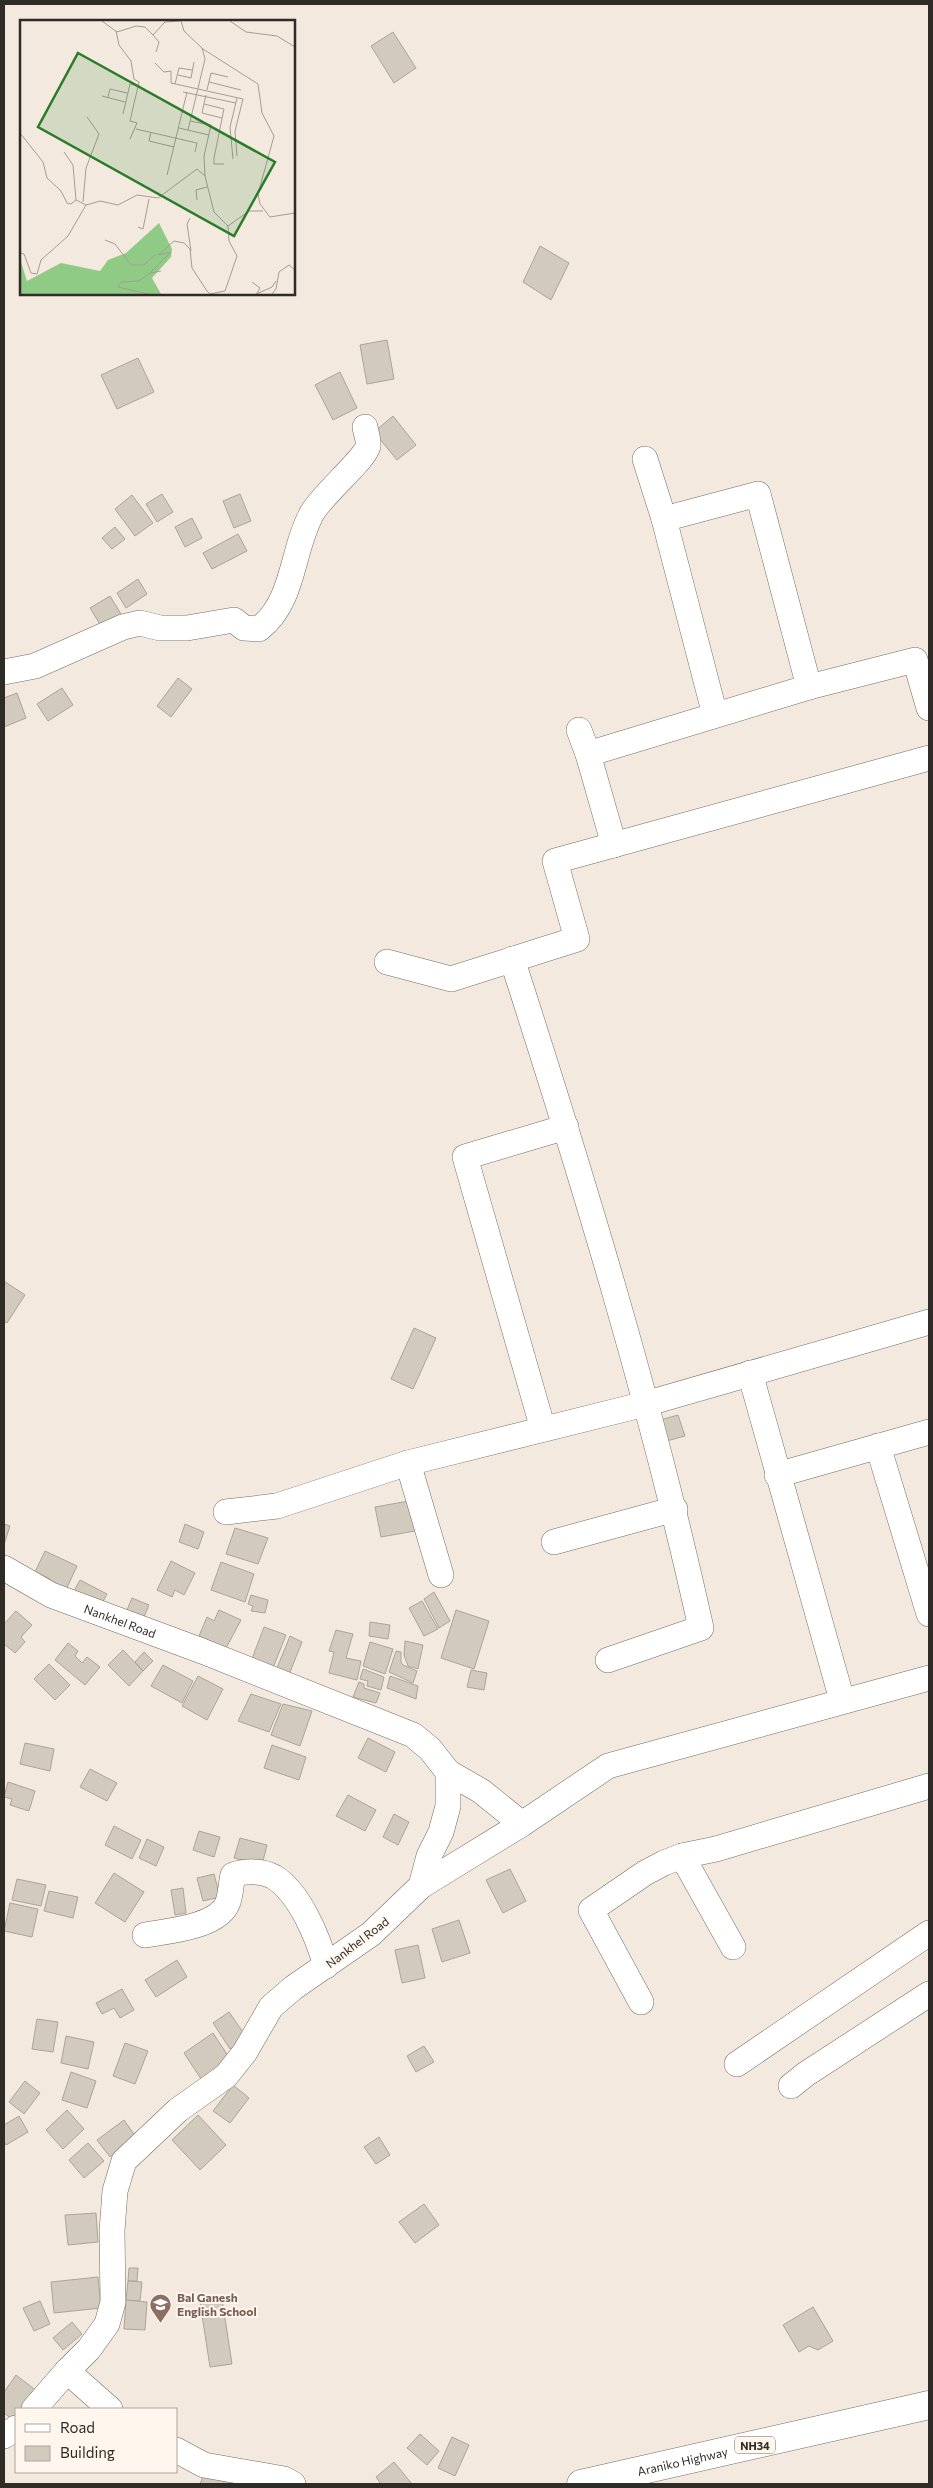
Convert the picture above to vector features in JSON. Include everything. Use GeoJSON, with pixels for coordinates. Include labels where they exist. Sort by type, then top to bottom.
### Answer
{"type":"FeatureCollection","features":[{"type":"Feature","properties":{"kind":"highway","name":"Araniko Highway"},"geometry":{"type":"LineString","coordinates":[[581,2484],[929,2405]]}},
{"type":"Feature","properties":{"kind":"street"},"geometry":{"type":"LineString","coordinates":[[4,672],[35,666],[123,627],[140,623],[160,628],[187,628],[234,620],[250,630],[258,629],[268,622],[283,599],[304,528],[312,512],[322,498],[363,456],[368,445],[365,427]]}},
{"type":"Feature","properties":{"kind":"street"},"geometry":{"type":"LineString","coordinates":[[645,459],[664,519],[716,714]]}},
{"type":"Feature","properties":{"kind":"street"},"geometry":{"type":"LineString","coordinates":[[664,519],[758,494],[809,687]]}},
{"type":"Feature","properties":{"kind":"street"},"geometry":{"type":"LineString","coordinates":[[588,754],[809,687],[915,660],[929,708]]}},
{"type":"Feature","properties":{"kind":"street"},"geometry":{"type":"LineString","coordinates":[[579,730],[588,754],[614,845]]}},
{"type":"Feature","properties":{"kind":"street"},"geometry":{"type":"LineString","coordinates":[[387,962],[451,979],[576,939],[555,861],[929,758]]}},
{"type":"Feature","properties":{"kind":"street"},"geometry":{"type":"LineString","coordinates":[[512,959],[566,1127],[675,1509],[701,1628],[608,1660]]}},
{"type":"Feature","properties":{"kind":"street"},"geometry":{"type":"LineString","coordinates":[[542,1428],[465,1157],[566,1127]]}},
{"type":"Feature","properties":{"kind":"street"},"geometry":{"type":"LineString","coordinates":[[226,1512],[277,1506],[408,1463],[542,1428],[645,1404],[929,1322]]}},
{"type":"Feature","properties":{"kind":"street"},"geometry":{"type":"LineString","coordinates":[[750,1374],[842,1700]]}},
{"type":"Feature","properties":{"kind":"street"},"geometry":{"type":"LineString","coordinates":[[777,1475],[929,1432]]}},
{"type":"Feature","properties":{"kind":"street"},"geometry":{"type":"LineString","coordinates":[[878,1446],[929,1614]]}},
{"type":"Feature","properties":{"kind":"street"},"geometry":{"type":"LineString","coordinates":[[408,1463],[441,1575]]}},
{"type":"Feature","properties":{"kind":"street"},"geometry":{"type":"LineString","coordinates":[[554,1542],[675,1509]]}},
{"type":"Feature","properties":{"kind":"street","name":"Nankhel Road"},"geometry":{"type":"LineString","coordinates":[[4,1568],[51,1595],[202,1651],[413,1735],[430,1749],[448,1772],[448,1806],[441,1832],[429,1856],[420,1886],[371,1934],[293,1988],[271,2007],[245,2052],[226,2076],[178,2110],[124,2161],[116,2191],[112,2231],[113,2302],[107,2324],[89,2349],[66,2371],[35,2408]]}},
{"type":"Feature","properties":{"kind":"street"},"geometry":{"type":"LineString","coordinates":[[420,1886],[522,1824],[608,1766],[842,1700],[929,1678]]}},
{"type":"Feature","properties":{"kind":"street"},"geometry":{"type":"LineString","coordinates":[[448,1772],[481,1791],[522,1824]]}},
{"type":"Feature","properties":{"kind":"street"},"geometry":{"type":"LineString","coordinates":[[642,2002],[591,1910],[645,1873],[682,1856],[716,1849],[929,1786]]}},
{"type":"Feature","properties":{"kind":"street"},"geometry":{"type":"LineString","coordinates":[[682,1856],[733,1947]]}},
{"type":"Feature","properties":{"kind":"street"},"geometry":{"type":"LineString","coordinates":[[145,1935],[194,1926],[218,1917],[228,1903],[233,1875],[246,1870],[273,1876],[296,1899],[320,1944],[326,1966]]}},
{"type":"Feature","properties":{"kind":"street"},"geometry":{"type":"LineString","coordinates":[[737,2064],[929,1933]]}},
{"type":"Feature","properties":{"kind":"street"},"geometry":{"type":"LineString","coordinates":[[791,2086],[846,2047],[929,1994]]}},
{"type":"Feature","properties":{"kind":"street"},"geometry":{"type":"LineString","coordinates":[[66,2371],[109,2408]]}},
{"type":"Feature","properties":{"kind":"street"},"geometry":{"type":"LineString","coordinates":[[4,2436],[15,2429]]}},
{"type":"Feature","properties":{"kind":"street"},"geometry":{"type":"LineString","coordinates":[[178,2451],[204,2465],[284,2479],[293,2484]]}},
{"type":"Feature","properties":{"kind":"building"},"geometry":{"type":"Polygon","coordinates":[[[393,32],[416,68],[394,83],[371,46],[393,32]]]}},
{"type":"Feature","properties":{"kind":"building"},"geometry":{"type":"Polygon","coordinates":[[[540,246],[569,263],[551,300],[523,282],[540,246]]]}},
{"type":"Feature","properties":{"kind":"building"},"geometry":{"type":"Polygon","coordinates":[[[387,340],[394,379],[367,384],[360,345],[387,340]]]}},
{"type":"Feature","properties":{"kind":"building"},"geometry":{"type":"Polygon","coordinates":[[[138,358],[154,392],[117,409],[101,375],[138,358]]]}},
{"type":"Feature","properties":{"kind":"building"},"geometry":{"type":"Polygon","coordinates":[[[340,372],[357,408],[333,420],[315,385],[340,372]]]}},
{"type":"Feature","properties":{"kind":"building"},"geometry":{"type":"Polygon","coordinates":[[[393,416],[416,445],[397,460],[374,432],[393,416]]]}},
{"type":"Feature","properties":{"kind":"building"},"geometry":{"type":"Polygon","coordinates":[[[162,494],[173,512],[157,522],[146,504],[162,494]]]}},
{"type":"Feature","properties":{"kind":"building"},"geometry":{"type":"Polygon","coordinates":[[[240,494],[251,521],[234,528],[223,501],[240,494]]]}},
{"type":"Feature","properties":{"kind":"building"},"geometry":{"type":"Polygon","coordinates":[[[132,495],[153,523],[135,536],[115,509],[132,495]]]}},
{"type":"Feature","properties":{"kind":"building"},"geometry":{"type":"Polygon","coordinates":[[[192,518],[202,538],[185,547],[175,527],[192,518]]]}},
{"type":"Feature","properties":{"kind":"building"},"geometry":{"type":"Polygon","coordinates":[[[115,527],[125,539],[112,549],[102,538],[115,527]]]}},
{"type":"Feature","properties":{"kind":"building"},"geometry":{"type":"Polygon","coordinates":[[[238,534],[247,551],[212,569],[203,553],[238,534]]]}},
{"type":"Feature","properties":{"kind":"building"},"geometry":{"type":"Polygon","coordinates":[[[138,579],[147,594],[126,608],[117,593],[138,579]]]}},
{"type":"Feature","properties":{"kind":"building"},"geometry":{"type":"Polygon","coordinates":[[[110,596],[124,619],[104,631],[90,608],[110,596]]]}},
{"type":"Feature","properties":{"kind":"building"},"geometry":{"type":"Polygon","coordinates":[[[178,678],[192,689],[171,717],[157,706],[178,678]]]}},
{"type":"Feature","properties":{"kind":"building"},"geometry":{"type":"Polygon","coordinates":[[[62,688],[73,705],[48,721],[37,704],[62,688]]]}},
{"type":"Feature","properties":{"kind":"building"},"geometry":{"type":"Polygon","coordinates":[[[17,693],[26,718],[4,727],[4,698],[17,693]]]}},
{"type":"Feature","properties":{"kind":"building"},"geometry":{"type":"Polygon","coordinates":[[[4,1281],[25,1295],[7,1323],[4,1321],[4,1281]]]}},
{"type":"Feature","properties":{"kind":"building"},"geometry":{"type":"Polygon","coordinates":[[[414,1328],[436,1338],[413,1389],[391,1379],[414,1328]]]}},
{"type":"Feature","properties":{"kind":"building"},"geometry":{"type":"Polygon","coordinates":[[[678,1415],[685,1436],[663,1442],[656,1421],[678,1415]]]}},
{"type":"Feature","properties":{"kind":"building"},"geometry":{"type":"Polygon","coordinates":[[[409,1501],[415,1531],[381,1537],[375,1507],[409,1501]]]}},
{"type":"Feature","properties":{"kind":"building"},"geometry":{"type":"Polygon","coordinates":[[[4,1524],[10,1526],[4,1545],[4,1524]]]}},
{"type":"Feature","properties":{"kind":"building"},"geometry":{"type":"Polygon","coordinates":[[[185,1524],[204,1532],[198,1549],[179,1542],[185,1524]]]}},
{"type":"Feature","properties":{"kind":"building"},"geometry":{"type":"Polygon","coordinates":[[[235,1528],[268,1538],[258,1564],[226,1554],[235,1528]]]}},
{"type":"Feature","properties":{"kind":"building"},"geometry":{"type":"Polygon","coordinates":[[[45,1551],[77,1566],[64,1594],[47,1586],[50,1579],[35,1572],[45,1551]]]}},
{"type":"Feature","properties":{"kind":"building"},"geometry":{"type":"Polygon","coordinates":[[[171,1561],[195,1573],[184,1595],[175,1590],[172,1597],[157,1590],[171,1561]]]}},
{"type":"Feature","properties":{"kind":"building"},"geometry":{"type":"Polygon","coordinates":[[[221,1562],[254,1574],[245,1602],[211,1590],[221,1562]]]}},
{"type":"Feature","properties":{"kind":"building"},"geometry":{"type":"Polygon","coordinates":[[[80,1580],[107,1594],[97,1613],[70,1599],[80,1580]]]}},
{"type":"Feature","properties":{"kind":"building"},"geometry":{"type":"Polygon","coordinates":[[[434,1592],[450,1621],[439,1628],[424,1599],[434,1592]]]}},
{"type":"Feature","properties":{"kind":"building"},"geometry":{"type":"Polygon","coordinates":[[[251,1595],[268,1600],[265,1613],[251,1611],[253,1606],[248,1604],[251,1595]]]}},
{"type":"Feature","properties":{"kind":"building"},"geometry":{"type":"Polygon","coordinates":[[[132,1598],[149,1605],[144,1617],[127,1610],[132,1598]]]}},
{"type":"Feature","properties":{"kind":"building"},"geometry":{"type":"Polygon","coordinates":[[[422,1601],[438,1629],[424,1636],[409,1608],[422,1601]]]}},
{"type":"Feature","properties":{"kind":"building"},"geometry":{"type":"Polygon","coordinates":[[[219,1610],[241,1620],[225,1650],[199,1636],[207,1617],[214,1621],[219,1610]]]}},
{"type":"Feature","properties":{"kind":"building"},"geometry":{"type":"Polygon","coordinates":[[[456,1610],[489,1621],[474,1669],[441,1658],[456,1610]]]}},
{"type":"Feature","properties":{"kind":"building"},"geometry":{"type":"Polygon","coordinates":[[[16,1611],[32,1625],[21,1637],[25,1642],[15,1653],[4,1644],[4,1624],[16,1611]]]}},
{"type":"Feature","properties":{"kind":"building"},"geometry":{"type":"Polygon","coordinates":[[[370,1622],[390,1625],[388,1639],[369,1636],[370,1622]]]}},
{"type":"Feature","properties":{"kind":"building"},"geometry":{"type":"Polygon","coordinates":[[[264,1627],[286,1635],[271,1673],[250,1664],[264,1627]]]}},
{"type":"Feature","properties":{"kind":"building"},"geometry":{"type":"Polygon","coordinates":[[[336,1630],[353,1634],[346,1658],[361,1661],[357,1680],[329,1673],[334,1652],[329,1651],[336,1630]]]}},
{"type":"Feature","properties":{"kind":"building"},"geometry":{"type":"Polygon","coordinates":[[[290,1636],[302,1642],[288,1677],[275,1673],[290,1636]]]}},
{"type":"Feature","properties":{"kind":"building"},"geometry":{"type":"Polygon","coordinates":[[[405,1641],[423,1645],[418,1669],[408,1666],[404,1655],[405,1641]]]}},
{"type":"Feature","properties":{"kind":"building"},"geometry":{"type":"Polygon","coordinates":[[[370,1642],[393,1649],[385,1674],[363,1666],[370,1642]]]}},
{"type":"Feature","properties":{"kind":"building"},"geometry":{"type":"Polygon","coordinates":[[[68,1643],[78,1651],[75,1656],[82,1663],[87,1657],[100,1667],[85,1685],[55,1660],[68,1643]]]}},
{"type":"Feature","properties":{"kind":"building"},"geometry":{"type":"Polygon","coordinates":[[[123,1650],[143,1671],[129,1686],[108,1665],[123,1650]]]}},
{"type":"Feature","properties":{"kind":"building"},"geometry":{"type":"Polygon","coordinates":[[[396,1651],[401,1652],[401,1662],[403,1665],[417,1671],[413,1683],[389,1672],[396,1651]]]}},
{"type":"Feature","properties":{"kind":"building"},"geometry":{"type":"Polygon","coordinates":[[[144,1652],[153,1661],[143,1671],[135,1662],[144,1652]]]}},
{"type":"Feature","properties":{"kind":"building"},"geometry":{"type":"Polygon","coordinates":[[[49,1664],[70,1685],[55,1700],[34,1679],[49,1664]]]}},
{"type":"Feature","properties":{"kind":"building"},"geometry":{"type":"Polygon","coordinates":[[[163,1665],[193,1681],[182,1703],[151,1686],[163,1665]]]}},
{"type":"Feature","properties":{"kind":"building"},"geometry":{"type":"Polygon","coordinates":[[[363,1669],[384,1677],[381,1690],[367,1686],[368,1681],[360,1679],[363,1669]]]}},
{"type":"Feature","properties":{"kind":"building"},"geometry":{"type":"Polygon","coordinates":[[[471,1670],[487,1673],[484,1690],[467,1687],[471,1670]]]}},
{"type":"Feature","properties":{"kind":"building"},"geometry":{"type":"Polygon","coordinates":[[[198,1676],[223,1689],[207,1720],[182,1706],[198,1676]]]}},
{"type":"Feature","properties":{"kind":"building"},"geometry":{"type":"Polygon","coordinates":[[[390,1676],[418,1686],[416,1699],[387,1688],[390,1676]]]}},
{"type":"Feature","properties":{"kind":"building"},"geometry":{"type":"Polygon","coordinates":[[[359,1682],[364,1684],[364,1688],[380,1693],[376,1703],[353,1697],[359,1682]]]}},
{"type":"Feature","properties":{"kind":"building"},"geometry":{"type":"Polygon","coordinates":[[[251,1694],[281,1704],[269,1732],[238,1721],[251,1694]]]}},
{"type":"Feature","properties":{"kind":"building"},"geometry":{"type":"Polygon","coordinates":[[[283,1704],[312,1711],[300,1746],[271,1735],[283,1704]]]}},
{"type":"Feature","properties":{"kind":"building"},"geometry":{"type":"Polygon","coordinates":[[[368,1738],[395,1752],[386,1772],[358,1758],[368,1738]]]}},
{"type":"Feature","properties":{"kind":"building"},"geometry":{"type":"Polygon","coordinates":[[[25,1743],[54,1749],[50,1771],[20,1764],[25,1743]]]}},
{"type":"Feature","properties":{"kind":"building"},"geometry":{"type":"Polygon","coordinates":[[[272,1745],[306,1757],[299,1780],[264,1768],[272,1745]]]}},
{"type":"Feature","properties":{"kind":"building"},"geometry":{"type":"Polygon","coordinates":[[[90,1769],[117,1783],[107,1801],[80,1787],[90,1769]]]}},
{"type":"Feature","properties":{"kind":"building"},"geometry":{"type":"Polygon","coordinates":[[[8,1782],[35,1791],[29,1811],[10,1805],[12,1799],[4,1797],[8,1782]]]}},
{"type":"Feature","properties":{"kind":"building"},"geometry":{"type":"Polygon","coordinates":[[[348,1795],[376,1810],[365,1831],[336,1816],[348,1795]]]}},
{"type":"Feature","properties":{"kind":"building"},"geometry":{"type":"Polygon","coordinates":[[[394,1814],[409,1822],[398,1845],[383,1837],[394,1814]]]}},
{"type":"Feature","properties":{"kind":"building"},"geometry":{"type":"Polygon","coordinates":[[[114,1826],[141,1840],[132,1859],[105,1845],[114,1826]]]}},
{"type":"Feature","properties":{"kind":"building"},"geometry":{"type":"Polygon","coordinates":[[[199,1831],[220,1837],[214,1857],[193,1850],[199,1831]]]}},
{"type":"Feature","properties":{"kind":"building"},"geometry":{"type":"Polygon","coordinates":[[[240,1838],[267,1845],[262,1865],[234,1858],[240,1838]]]}},
{"type":"Feature","properties":{"kind":"building"},"geometry":{"type":"Polygon","coordinates":[[[147,1839],[164,1847],[156,1866],[139,1858],[147,1839]]]}},
{"type":"Feature","properties":{"kind":"building"},"geometry":{"type":"Polygon","coordinates":[[[510,1869],[526,1901],[503,1913],[486,1880],[510,1869]]]}},
{"type":"Feature","properties":{"kind":"building"},"geometry":{"type":"Polygon","coordinates":[[[114,1873],[144,1892],[125,1922],[95,1903],[114,1873]]]}},
{"type":"Feature","properties":{"kind":"building"},"geometry":{"type":"Polygon","coordinates":[[[214,1874],[220,1897],[203,1901],[197,1878],[214,1874]]]}},
{"type":"Feature","properties":{"kind":"building"},"geometry":{"type":"Polygon","coordinates":[[[17,1879],[46,1885],[41,1906],[12,1900],[17,1879]]]}},
{"type":"Feature","properties":{"kind":"building"},"geometry":{"type":"Polygon","coordinates":[[[183,1888],[186,1913],[175,1915],[171,1890],[183,1888]]]}},
{"type":"Feature","properties":{"kind":"building"},"geometry":{"type":"Polygon","coordinates":[[[49,1891],[78,1897],[73,1918],[44,1911],[49,1891]]]}},
{"type":"Feature","properties":{"kind":"building"},"geometry":{"type":"Polygon","coordinates":[[[10,1903],[38,1909],[32,1937],[4,1931],[10,1903]]]}},
{"type":"Feature","properties":{"kind":"building"},"geometry":{"type":"Polygon","coordinates":[[[459,1920],[470,1953],[442,1962],[432,1929],[459,1920]]]}},
{"type":"Feature","properties":{"kind":"building"},"geometry":{"type":"Polygon","coordinates":[[[418,1945],[425,1978],[402,1983],[395,1950],[418,1945]]]}},
{"type":"Feature","properties":{"kind":"building"},"geometry":{"type":"Polygon","coordinates":[[[177,1960],[187,1977],[156,1997],[145,1980],[177,1960]]]}},
{"type":"Feature","properties":{"kind":"building"},"geometry":{"type":"Polygon","coordinates":[[[122,1989],[134,2010],[120,2018],[114,2008],[102,2014],[96,2003],[122,1989]]]}},
{"type":"Feature","properties":{"kind":"building"},"geometry":{"type":"Polygon","coordinates":[[[229,2012],[247,2038],[230,2049],[213,2023],[229,2012]]]}},
{"type":"Feature","properties":{"kind":"building"},"geometry":{"type":"Polygon","coordinates":[[[37,2019],[58,2022],[53,2052],[32,2049],[37,2019]]]}},
{"type":"Feature","properties":{"kind":"building"},"geometry":{"type":"Polygon","coordinates":[[[213,2033],[232,2062],[203,2082],[184,2053],[213,2033]]]}},
{"type":"Feature","properties":{"kind":"building"},"geometry":{"type":"Polygon","coordinates":[[[66,2036],[94,2042],[88,2069],[61,2063],[66,2036]]]}},
{"type":"Feature","properties":{"kind":"building"},"geometry":{"type":"Polygon","coordinates":[[[125,2043],[148,2051],[135,2084],[113,2076],[125,2043]]]}},
{"type":"Feature","properties":{"kind":"building"},"geometry":{"type":"Polygon","coordinates":[[[424,2046],[434,2062],[416,2072],[407,2056],[424,2046]]]}},
{"type":"Feature","properties":{"kind":"building"},"geometry":{"type":"Polygon","coordinates":[[[71,2072],[96,2081],[87,2108],[62,2100],[71,2072]]]}},
{"type":"Feature","properties":{"kind":"building"},"geometry":{"type":"Polygon","coordinates":[[[25,2081],[40,2093],[24,2114],[9,2102],[25,2081]]]}},
{"type":"Feature","properties":{"kind":"building"},"geometry":{"type":"Polygon","coordinates":[[[233,2085],[249,2098],[230,2123],[213,2111],[233,2085]]]}},
{"type":"Feature","properties":{"kind":"building"},"geometry":{"type":"Polygon","coordinates":[[[67,2110],[84,2129],[63,2149],[46,2130],[67,2110]]]}},
{"type":"Feature","properties":{"kind":"building"},"geometry":{"type":"Polygon","coordinates":[[[198,2115],[226,2145],[200,2170],[172,2140],[198,2115]]]}},
{"type":"Feature","properties":{"kind":"building"},"geometry":{"type":"Polygon","coordinates":[[[19,2116],[28,2132],[6,2145],[4,2141],[4,2125],[19,2116]]]}},
{"type":"Feature","properties":{"kind":"building"},"geometry":{"type":"Polygon","coordinates":[[[124,2120],[136,2137],[110,2157],[97,2140],[124,2120]]]}},
{"type":"Feature","properties":{"kind":"building"},"geometry":{"type":"Polygon","coordinates":[[[379,2137],[390,2155],[376,2164],[364,2147],[379,2137]]]}},
{"type":"Feature","properties":{"kind":"building"},"geometry":{"type":"Polygon","coordinates":[[[88,2143],[104,2161],[84,2178],[69,2160],[88,2143]]]}},
{"type":"Feature","properties":{"kind":"building"},"geometry":{"type":"Polygon","coordinates":[[[424,2204],[439,2225],[415,2243],[399,2222],[424,2204]]]}},
{"type":"Feature","properties":{"kind":"building"},"geometry":{"type":"Polygon","coordinates":[[[96,2213],[98,2242],[68,2245],[65,2215],[96,2213]]]}},
{"type":"Feature","properties":{"kind":"building"},"geometry":{"type":"Polygon","coordinates":[[[129,2268],[138,2268],[137,2281],[128,2281],[129,2268]]]}},
{"type":"Feature","properties":{"kind":"building"},"geometry":{"type":"Polygon","coordinates":[[[98,2277],[101,2308],[54,2313],[51,2282],[98,2277]]]}},
{"type":"Feature","properties":{"kind":"building"},"geometry":{"type":"Polygon","coordinates":[[[128,2281],[142,2282],[140,2301],[126,2300],[128,2281]]]}},
{"type":"Feature","properties":{"kind":"building"},"geometry":{"type":"Polygon","coordinates":[[[222,2299],[232,2364],[210,2367],[200,2302],[222,2299]]]}},
{"type":"Feature","properties":{"kind":"building"},"geometry":{"type":"Polygon","coordinates":[[[126,2300],[147,2302],[145,2330],[124,2329],[126,2300]]]}},
{"type":"Feature","properties":{"kind":"building"},"geometry":{"type":"Polygon","coordinates":[[[40,2301],[50,2324],[34,2331],[23,2308],[40,2301]]]}},
{"type":"Feature","properties":{"kind":"building"},"geometry":{"type":"Polygon","coordinates":[[[813,2307],[833,2341],[818,2350],[809,2346],[799,2352],[783,2325],[813,2307]]]}},
{"type":"Feature","properties":{"kind":"building"},"geometry":{"type":"Polygon","coordinates":[[[72,2322],[82,2334],[63,2350],[53,2338],[72,2322]]]}},
{"type":"Feature","properties":{"kind":"building"},"geometry":{"type":"Polygon","coordinates":[[[16,2375],[38,2392],[27,2408],[15,2408],[15,2421],[4,2413],[4,2392],[16,2375]]]}},
{"type":"Feature","properties":{"kind":"building"},"geometry":{"type":"Polygon","coordinates":[[[420,2434],[439,2451],[427,2465],[407,2448],[420,2434]]]}},
{"type":"Feature","properties":{"kind":"building"},"geometry":{"type":"Polygon","coordinates":[[[452,2437],[469,2445],[455,2476],[438,2468],[452,2437]]]}},
{"type":"Feature","properties":{"kind":"building"},"geometry":{"type":"Polygon","coordinates":[[[394,2462],[412,2484],[381,2484],[376,2477],[394,2462]]]}},
{"type":"Feature","properties":{"kind":"building"},"geometry":{"type":"Polygon","coordinates":[[[206,2469],[244,2484],[200,2484],[206,2469]]]}},
{"type":"Feature","properties":{"kind":"place","name":"Bal Ganesh English School"},"geometry":{"type":"Point","coordinates":[161,2323]}}]}
